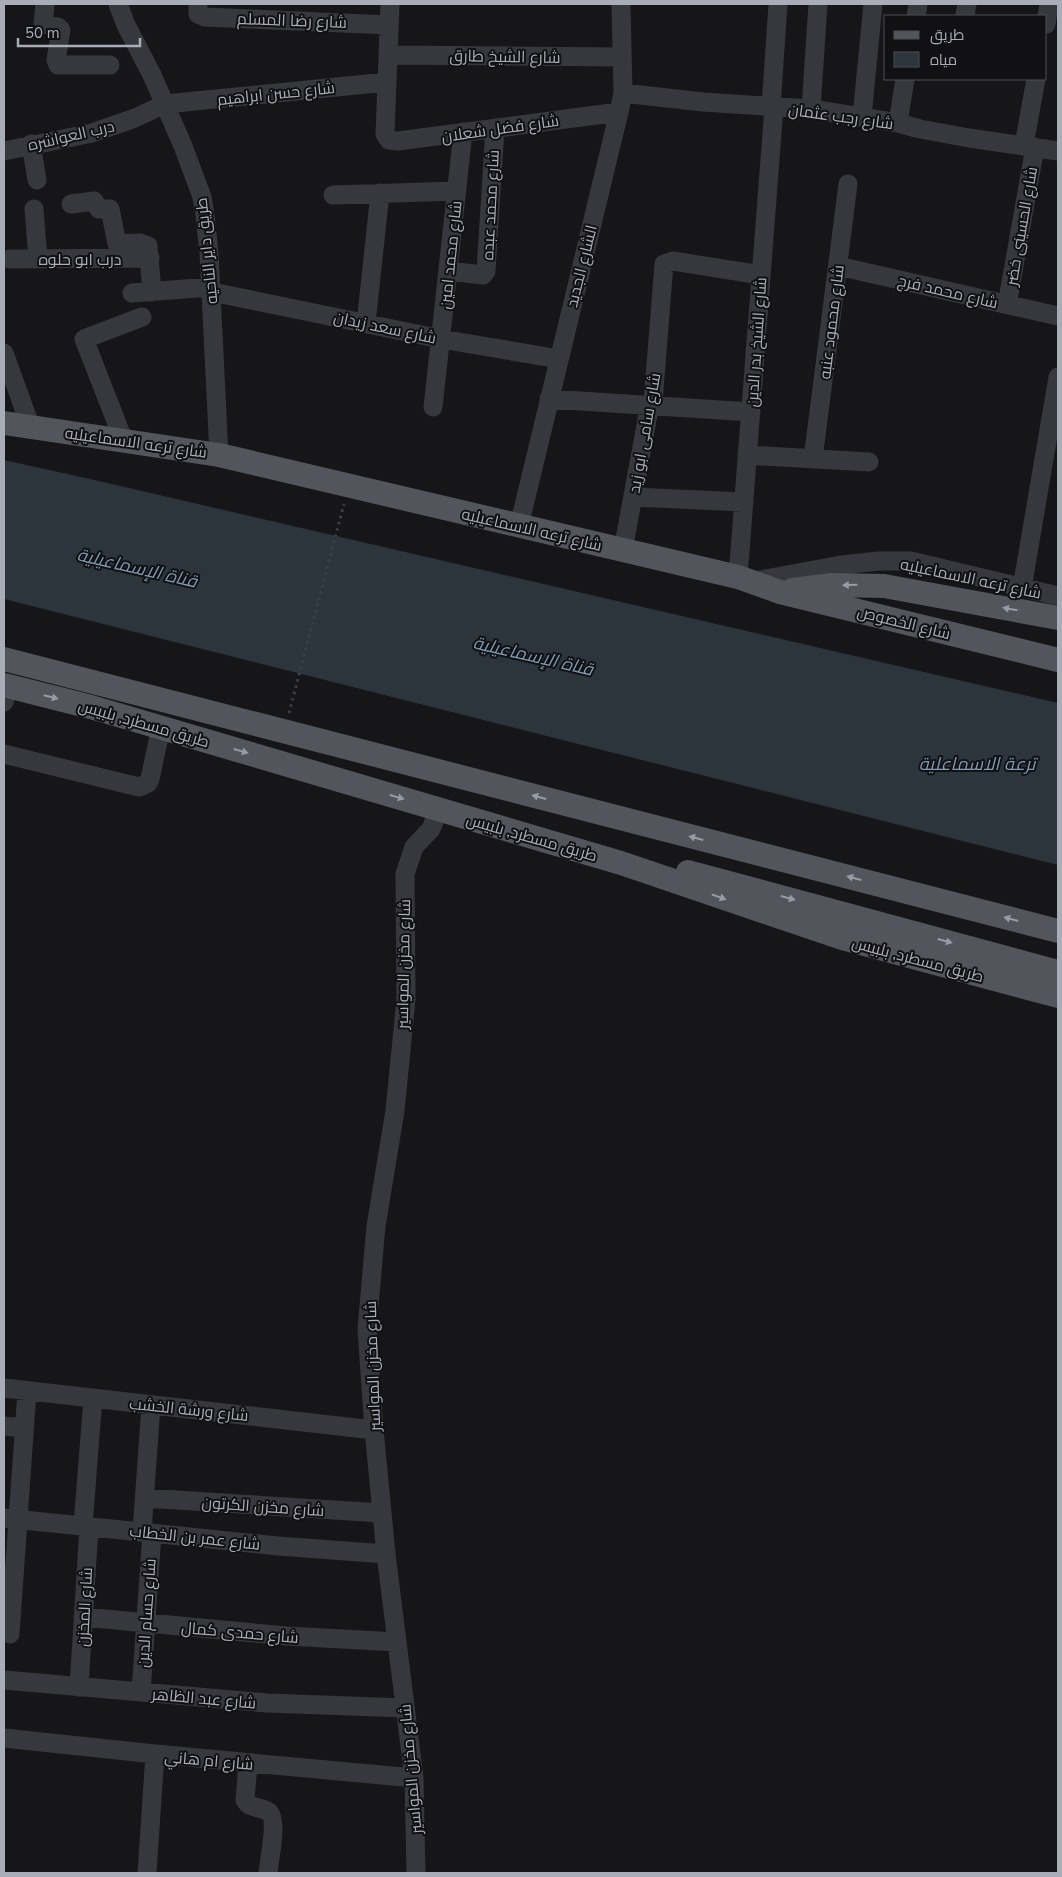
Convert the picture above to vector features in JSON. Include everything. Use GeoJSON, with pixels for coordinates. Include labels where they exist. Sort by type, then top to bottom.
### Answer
{"type":"FeatureCollection","features":[{"type":"Feature","properties":{"kind":"main road","name":"شارع ترعه الاسماعيليه"},"geometry":{"type":"LineString","coordinates":[[4,423],[219,455],[744,580]]}},
{"type":"Feature","properties":{"kind":"main road","name":"شارع الخصوص"},"geometry":{"type":"LineString","coordinates":[[744,580],[780,592],[1058,660]]}},
{"type":"Feature","properties":{"kind":"main road"},"geometry":{"type":"LineString","coordinates":[[780,592],[832,585],[884,586],[1058,618]]}},
{"type":"Feature","properties":{"kind":"main road","name":"طريق مسطرد, بلبيس"},"geometry":{"type":"LineString","coordinates":[[4,659],[1058,931]]}},
{"type":"Feature","properties":{"kind":"main road","name":"طريق مسطرد, بلبيس"},"geometry":{"type":"LineString","coordinates":[[5,691],[161,727],[621,863],[842,938],[1058,996]]}},
{"type":"Feature","properties":{"kind":"main road"},"geometry":{"type":"LineString","coordinates":[[621,863],[699,874],[1058,972]]}},
{"type":"Feature","properties":{"kind":"street"},"geometry":{"type":"LineString","coordinates":[[45,4],[42,24],[58,27],[61,30],[56,61],[58,65],[110,65]]}},
{"type":"Feature","properties":{"kind":"street","name":"طريق داير الناحيه"},"geometry":{"type":"LineString","coordinates":[[118,4],[126,26],[165,104],[202,197],[206,215],[211,289],[219,455]]}},
{"type":"Feature","properties":{"kind":"street"},"geometry":{"type":"LineString","coordinates":[[387,82],[390,4]]}},
{"type":"Feature","properties":{"kind":"street","name":"الشارع الجديد"},"geometry":{"type":"LineString","coordinates":[[519,526],[558,359],[620,112],[623,93],[621,4]]}},
{"type":"Feature","properties":{"kind":"street","name":"شارع الشيخ بدر الدين"},"geometry":{"type":"LineString","coordinates":[[744,580],[744,502],[778,4]]}},
{"type":"Feature","properties":{"kind":"street"},"geometry":{"type":"LineString","coordinates":[[811,110],[818,4]]}},
{"type":"Feature","properties":{"kind":"street"},"geometry":{"type":"LineString","coordinates":[[862,117],[872,4]]}},
{"type":"Feature","properties":{"kind":"street"},"geometry":{"type":"LineString","coordinates":[[1047,17],[1049,4]]}},
{"type":"Feature","properties":{"kind":"street","name":"شارع رضا المسلم"},"geometry":{"type":"LineString","coordinates":[[198,8],[200,15],[205,17],[389,25]]}},
{"type":"Feature","properties":{"kind":"street","name":"شارع الشيخ طارق"},"geometry":{"type":"LineString","coordinates":[[388,55],[622,57]]}},
{"type":"Feature","properties":{"kind":"street"},"geometry":{"type":"LineString","coordinates":[[898,123],[905,80]]}},
{"type":"Feature","properties":{"kind":"street","name":"شارع الحسينى خضر"},"geometry":{"type":"LineString","coordinates":[[1007,304],[1029,146],[1036,80]]}},
{"type":"Feature","properties":{"kind":"street","name":"شارع حسن ابراهيم"},"geometry":{"type":"LineString","coordinates":[[165,104],[387,82]]}},
{"type":"Feature","properties":{"kind":"street","name":"شارع فضل شعلان"},"geometry":{"type":"LineString","coordinates":[[387,82],[385,134],[389,140],[395,142],[620,112]]}},
{"type":"Feature","properties":{"kind":"street","name":"شارع رجب عثمان"},"geometry":{"type":"LineString","coordinates":[[623,93],[703,102],[811,110],[898,123],[920,130],[961,137],[1058,151]]}},
{"type":"Feature","properties":{"kind":"street","name":"درب العواشره"},"geometry":{"type":"LineString","coordinates":[[6,145],[31,144],[92,133],[135,118],[165,104]]}},
{"type":"Feature","properties":{"kind":"street","name":"شارع محمد عبده"},"geometry":{"type":"LineString","coordinates":[[448,271],[481,275],[486,271],[495,128]]}},
{"type":"Feature","properties":{"kind":"street","name":"شارع محمد امين"},"geometry":{"type":"LineString","coordinates":[[433,407],[463,132]]}},
{"type":"Feature","properties":{"kind":"street"},"geometry":{"type":"LineString","coordinates":[[31,144],[37,180]]}},
{"type":"Feature","properties":{"kind":"street","name":"شارع محمود عنبه"},"geometry":{"type":"LineString","coordinates":[[813,459],[848,184]]}},
{"type":"Feature","properties":{"kind":"street"},"geometry":{"type":"LineString","coordinates":[[333,195],[457,191]]}},
{"type":"Feature","properties":{"kind":"street"},"geometry":{"type":"LineString","coordinates":[[366,324],[380,193]]}},
{"type":"Feature","properties":{"kind":"street","name":"درب ابو حلوه"},"geometry":{"type":"LineString","coordinates":[[10,259],[150,258],[148,248],[144,244],[116,243],[110,209],[99,209],[94,201],[71,204]]}},
{"type":"Feature","properties":{"kind":"street"},"geometry":{"type":"LineString","coordinates":[[34,209],[38,259]]}},
{"type":"Feature","properties":{"kind":"street"},"geometry":{"type":"LineString","coordinates":[[150,258],[152,292]]}},
{"type":"Feature","properties":{"kind":"street","name":"شارع سامى ابو زيد"},"geometry":{"type":"LineString","coordinates":[[623,550],[649,410],[652,406],[664,266],[668,262],[673,261],[761,274]]}},
{"type":"Feature","properties":{"kind":"street","name":"شارع محمد فرج"},"geometry":{"type":"LineString","coordinates":[[838,266],[1058,316]]}},
{"type":"Feature","properties":{"kind":"street","name":"شارع سعد زيدان"},"geometry":{"type":"LineString","coordinates":[[132,293],[211,289],[366,324],[558,359]]}},
{"type":"Feature","properties":{"kind":"street"},"geometry":{"type":"LineString","coordinates":[[123,440],[84,339],[142,317]]}},
{"type":"Feature","properties":{"kind":"street"},"geometry":{"type":"LineString","coordinates":[[4,354],[31,428]]}},
{"type":"Feature","properties":{"kind":"street"},"geometry":{"type":"LineString","coordinates":[[1022,588],[1058,377]]}},
{"type":"Feature","properties":{"kind":"street"},"geometry":{"type":"LineString","coordinates":[[549,399],[751,412]]}},
{"type":"Feature","properties":{"kind":"street"},"geometry":{"type":"LineString","coordinates":[[747,455],[869,462]]}},
{"type":"Feature","properties":{"kind":"street"},"geometry":{"type":"LineString","coordinates":[[633,497],[744,502]]}},
{"type":"Feature","properties":{"kind":"street","name":"شارع ترعه الاسماعيليه"},"geometry":{"type":"LineString","coordinates":[[744,580],[878,561],[911,562],[1058,596]]}},
{"type":"Feature","properties":{"kind":"street"},"geometry":{"type":"LineString","coordinates":[[4,754],[140,787],[148,783],[150,779],[161,727]]}},
{"type":"Feature","properties":{"kind":"street","name":"شارع مخزن المواسير"},"geometry":{"type":"LineString","coordinates":[[416,1873],[414,1778],[386,1554],[374,1430],[368,1329],[376,1226],[395,1111],[406,999],[405,874],[414,847],[431,828],[439,809]]}},
{"type":"Feature","properties":{"kind":"street","name":"شارع ورشة الخشب"},"geometry":{"type":"LineString","coordinates":[[4,1388],[374,1430]]}},
{"type":"Feature","properties":{"kind":"street"},"geometry":{"type":"LineString","coordinates":[[10,1634],[11,1519],[24,1428],[27,1391]]}},
{"type":"Feature","properties":{"kind":"street","name":"شارع المخزن"},"geometry":{"type":"LineString","coordinates":[[79,1687],[84,1617],[86,1526],[93,1398]]}},
{"type":"Feature","properties":{"kind":"street","name":"شارع حسام الدين"},"geometry":{"type":"LineString","coordinates":[[141,1692],[146,1623],[147,1533],[145,1498],[151,1405]]}},
{"type":"Feature","properties":{"kind":"street"},"geometry":{"type":"LineString","coordinates":[[4,1426],[24,1428]]}},
{"type":"Feature","properties":{"kind":"street","name":"شارع مخزن الكرتون"},"geometry":{"type":"LineString","coordinates":[[145,1498],[382,1513]]}},
{"type":"Feature","properties":{"kind":"street","name":"شارع عمر بن الخطاب"},"geometry":{"type":"LineString","coordinates":[[11,1519],[278,1546],[386,1554]]}},
{"type":"Feature","properties":{"kind":"street","name":"شارع حمدى كمال"},"geometry":{"type":"LineString","coordinates":[[84,1617],[287,1636],[397,1642]]}},
{"type":"Feature","properties":{"kind":"street","name":"شارع عبد الظاهر"},"geometry":{"type":"LineString","coordinates":[[4,1680],[267,1703],[405,1708]]}},
{"type":"Feature","properties":{"kind":"street","name":"شارع ام هاني"},"geometry":{"type":"LineString","coordinates":[[4,1738],[414,1778]]}},
{"type":"Feature","properties":{"kind":"street"},"geometry":{"type":"LineString","coordinates":[[146,1873],[155,1754]]}},
{"type":"Feature","properties":{"kind":"street"},"geometry":{"type":"LineString","coordinates":[[248,1763],[245,1800],[251,1806],[268,1812],[274,1821],[268,1873]]}},
{"type":"Feature","properties":{"kind":"path"},"geometry":{"type":"LineString","coordinates":[[293,701],[339,525]]}},
{"type":"Feature","properties":{"kind":"water","name":"ترعة الاسماعلية"},"geometry":{"type":"Polygon","coordinates":[[[4,460],[1058,703],[1058,865],[4,599],[4,460]]]}},
{"type":"Feature","properties":{"kind":"water label","name":"قناة الإسماعيلية"},"geometry":{"type":"Point","coordinates":[137,568]}},
{"type":"Feature","properties":{"kind":"water label","name":"قناة الإسماعيلية"},"geometry":{"type":"Point","coordinates":[533,656]}}]}
